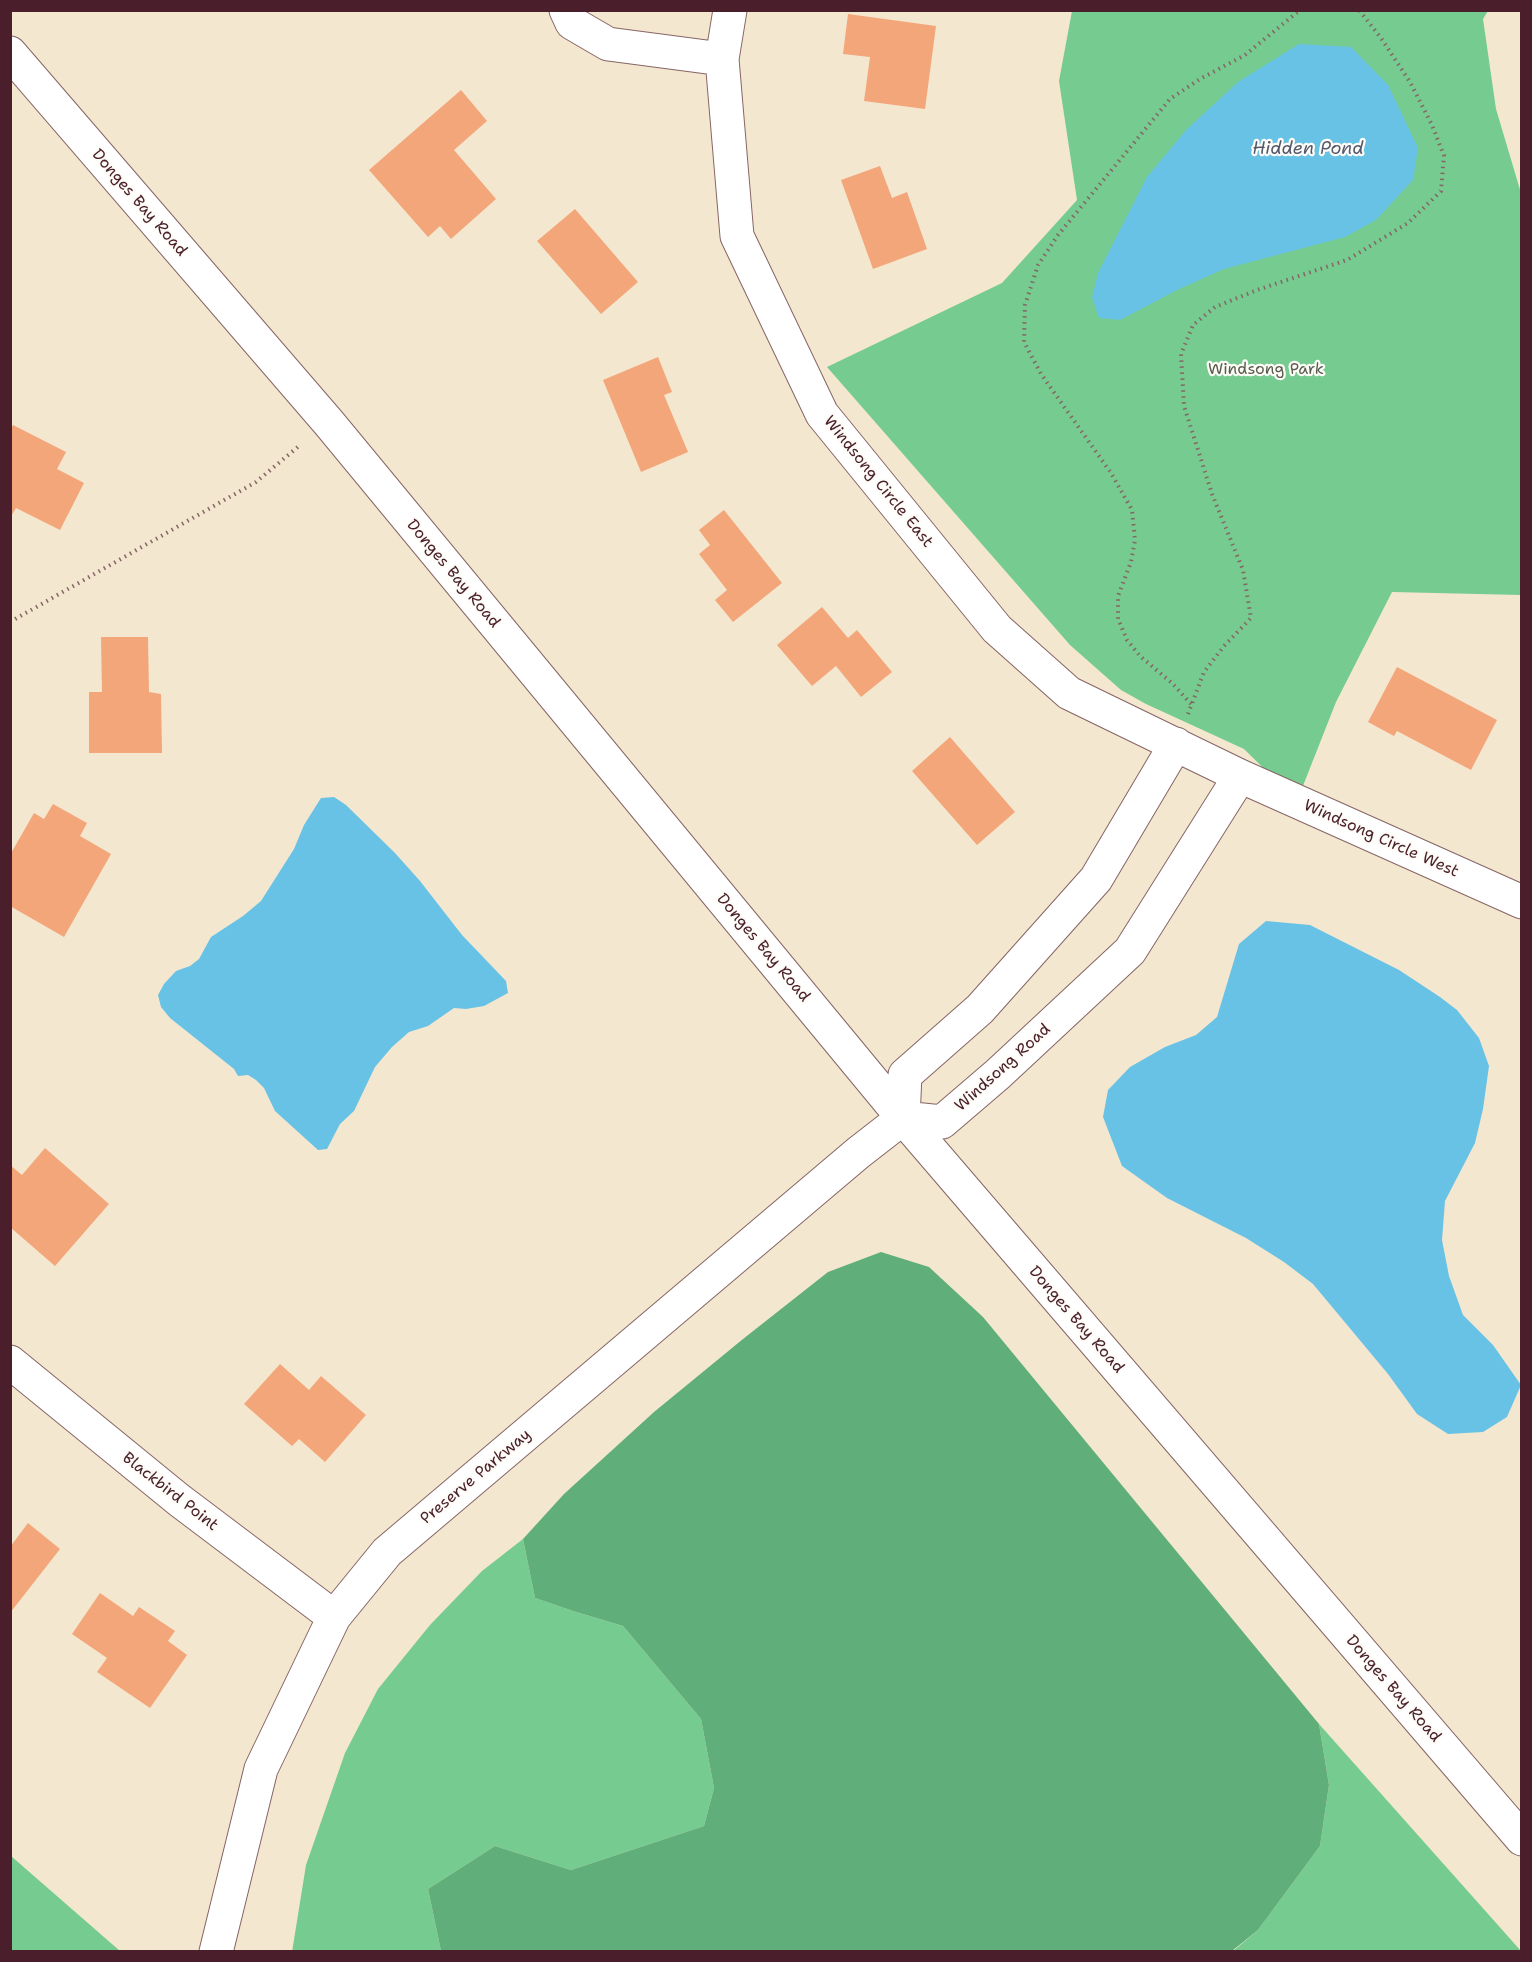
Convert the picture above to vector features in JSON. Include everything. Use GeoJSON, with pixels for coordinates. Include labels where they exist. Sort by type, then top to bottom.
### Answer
{"type":"FeatureCollection","features":[{"type":"Feature","properties":{"kind":"street"},"geometry":{"type":"LineString","coordinates":[[566,10],[572,23],[608,44],[722,59]]}},
{"type":"Feature","properties":{"kind":"street","name":"Windsong Circle East"},"geometry":{"type":"LineString","coordinates":[[730,10],[722,59],[737,236],[822,414],[997,629],[1069,693],[1240,776]]}},
{"type":"Feature","properties":{"kind":"street","name":"Donges Bay Road"},"geometry":{"type":"LineString","coordinates":[[10,53],[329,423],[903,1118],[1521,1839]]}},
{"type":"Feature","properties":{"kind":"street"},"geometry":{"type":"LineString","coordinates":[[903,1118],[905,1075],[980,1008],[1096,879],[1176,744]]}},
{"type":"Feature","properties":{"kind":"street","name":"Windsong Road"},"geometry":{"type":"LineString","coordinates":[[903,1118],[942,1122],[998,1074],[1130,951],[1240,776]]}},
{"type":"Feature","properties":{"kind":"street","name":"Windsong Circle West"},"geometry":{"type":"LineString","coordinates":[[1240,776],[1521,902]]}},
{"type":"Feature","properties":{"kind":"street","name":"Preserve Parkway"},"geometry":{"type":"LineString","coordinates":[[216,1952],[261,1769],[334,1617],[387,1552],[858,1153],[903,1118]]}},
{"type":"Feature","properties":{"kind":"street","name":"Blackbird Point"},"geometry":{"type":"LineString","coordinates":[[10,1362],[179,1500],[334,1617]]}},
{"type":"Feature","properties":{"kind":"path"},"geometry":{"type":"LineString","coordinates":[[1191,704],[1173,684],[1140,656],[1122,630],[1118,619],[1118,596],[1131,562],[1135,540],[1132,510],[1111,473],[1041,374],[1024,342],[1025,304],[1038,265],[1058,234],[1170,99],[1200,79],[1245,56],[1300,10]]}},
{"type":"Feature","properties":{"kind":"path"},"geometry":{"type":"LineString","coordinates":[[1176,744],[1204,672],[1224,646],[1251,618],[1243,570],[1212,494],[1184,406],[1181,354],[1194,325],[1215,307],[1257,290],[1347,260],[1408,223],[1441,191],[1444,156],[1432,125],[1399,64],[1382,38],[1359,10]]}},
{"type":"Feature","properties":{"kind":"path"},"geometry":{"type":"LineString","coordinates":[[10,622],[256,482],[299,446]]}},
{"type":"Feature","properties":{"kind":"green space","name":"Windsong Park"},"geometry":{"type":"Polygon","coordinates":[[[1072,11],[1488,11],[1483,19],[1496,109],[1521,193],[1521,595],[1392,592],[1336,702],[1297,801],[1244,749],[1146,704],[1121,690],[1070,645],[827,367],[1002,283],[1077,200],[1059,81],[1072,11]]]}},
{"type":"Feature","properties":{"kind":"green space"},"geometry":{"type":"Polygon","coordinates":[[[881,1252],[929,1267],[983,1317],[1319,1724],[1329,1785],[1320,1846],[1258,1930],[1232,1951],[441,1951],[428,1889],[495,1846],[571,1870],[704,1826],[714,1788],[701,1719],[623,1626],[535,1598],[523,1539],[564,1494],[654,1412],[743,1339],[828,1272],[881,1252]]]}},
{"type":"Feature","properties":{"kind":"green space"},"geometry":{"type":"Polygon","coordinates":[[[523,1539],[535,1598],[623,1626],[701,1719],[714,1788],[704,1826],[571,1870],[495,1846],[428,1889],[441,1951],[292,1952],[306,1865],[345,1753],[378,1689],[430,1625],[482,1571],[523,1539]]]}},
{"type":"Feature","properties":{"kind":"green space"},"geometry":{"type":"Polygon","coordinates":[[[1319,1724],[1521,1951],[1232,1952],[1258,1930],[1320,1846],[1329,1785],[1319,1724]]]}},
{"type":"Feature","properties":{"kind":"green space"},"geometry":{"type":"Polygon","coordinates":[[[11,1856],[120,1951],[11,1951],[11,1856]]]}},
{"type":"Feature","properties":{"kind":"water","name":"Hidden Pond"},"geometry":{"type":"Polygon","coordinates":[[[1299,44],[1351,47],[1388,85],[1418,148],[1413,180],[1376,220],[1345,237],[1224,269],[1177,290],[1120,320],[1099,318],[1092,297],[1098,273],[1147,177],[1186,130],[1238,82],[1299,44]]]}},
{"type":"Feature","properties":{"kind":"water"},"geometry":{"type":"Polygon","coordinates":[[[334,797],[346,805],[420,881],[462,935],[506,981],[508,993],[484,1006],[454,1008],[428,1026],[409,1032],[375,1067],[354,1111],[340,1124],[327,1149],[318,1150],[275,1111],[264,1088],[256,1080],[248,1075],[238,1076],[234,1069],[170,1018],[161,1007],[158,995],[176,971],[190,966],[199,959],[211,937],[261,901],[294,849],[304,825],[321,798],[334,797]]]}},
{"type":"Feature","properties":{"kind":"water"},"geometry":{"type":"Polygon","coordinates":[[[1266,921],[1310,925],[1399,970],[1457,1010],[1479,1038],[1489,1066],[1483,1109],[1475,1143],[1445,1201],[1442,1240],[1449,1276],[1463,1315],[1493,1345],[1521,1385],[1507,1417],[1483,1432],[1448,1434],[1417,1414],[1388,1374],[1313,1284],[1246,1238],[1167,1198],[1122,1166],[1103,1117],[1108,1090],[1130,1067],[1165,1047],[1196,1035],[1217,1017],[1239,944],[1266,921]]]}},
{"type":"Feature","properties":{"kind":"building"},"geometry":{"type":"Polygon","coordinates":[[[848,14],[936,26],[925,109],[864,101],[870,57],[843,54],[848,14]]]}},
{"type":"Feature","properties":{"kind":"building"},"geometry":{"type":"Polygon","coordinates":[[[461,90],[487,121],[454,150],[496,199],[451,239],[440,226],[428,237],[369,170],[461,90]]]}},
{"type":"Feature","properties":{"kind":"building"},"geometry":{"type":"Polygon","coordinates":[[[880,166],[892,198],[907,192],[927,249],[873,269],[841,180],[880,166]]]}},
{"type":"Feature","properties":{"kind":"building"},"geometry":{"type":"Polygon","coordinates":[[[575,209],[638,282],[601,314],[537,241],[575,209]]]}},
{"type":"Feature","properties":{"kind":"building"},"geometry":{"type":"Polygon","coordinates":[[[658,357],[672,392],[664,395],[688,452],[641,472],[603,380],[658,357]]]}},
{"type":"Feature","properties":{"kind":"building"},"geometry":{"type":"Polygon","coordinates":[[[13,425],[66,452],[57,469],[84,483],[60,530],[16,508],[10,518],[10,430],[13,425]]]}},
{"type":"Feature","properties":{"kind":"building"},"geometry":{"type":"Polygon","coordinates":[[[724,510],[782,583],[733,622],[715,600],[727,590],[699,554],[710,545],[699,530],[724,510]]]}},
{"type":"Feature","properties":{"kind":"building"},"geometry":{"type":"Polygon","coordinates":[[[822,607],[848,638],[857,630],[892,672],[861,697],[836,666],[812,686],[777,645],[822,607]]]}},
{"type":"Feature","properties":{"kind":"building"},"geometry":{"type":"Polygon","coordinates":[[[101,637],[148,637],[149,692],[161,694],[162,753],[89,753],[89,692],[102,692],[101,637]]]}},
{"type":"Feature","properties":{"kind":"building"},"geometry":{"type":"Polygon","coordinates":[[[1397,667],[1497,720],[1471,770],[1397,731],[1394,736],[1368,722],[1397,667]]]}},
{"type":"Feature","properties":{"kind":"building"},"geometry":{"type":"Polygon","coordinates":[[[950,737],[1015,812],[977,845],[912,771],[950,737]]]}},
{"type":"Feature","properties":{"kind":"building"},"geometry":{"type":"Polygon","coordinates":[[[53,804],[87,823],[80,836],[111,854],[64,937],[10,906],[10,855],[34,813],[44,819],[53,804]]]}},
{"type":"Feature","properties":{"kind":"building"},"geometry":{"type":"Polygon","coordinates":[[[45,1148],[109,1204],[55,1266],[10,1227],[10,1165],[22,1175],[45,1148]]]}},
{"type":"Feature","properties":{"kind":"building"},"geometry":{"type":"Polygon","coordinates":[[[280,1364],[309,1390],[321,1376],[366,1415],[325,1462],[299,1439],[292,1446],[244,1404],[280,1364]]]}},
{"type":"Feature","properties":{"kind":"building"},"geometry":{"type":"Polygon","coordinates":[[[28,1523],[60,1549],[10,1613],[10,1547],[28,1523]]]}},
{"type":"Feature","properties":{"kind":"building"},"geometry":{"type":"Polygon","coordinates":[[[100,1593],[133,1616],[139,1607],[175,1631],[168,1641],[187,1655],[150,1708],[97,1672],[107,1658],[72,1634],[100,1593]]]}}]}
